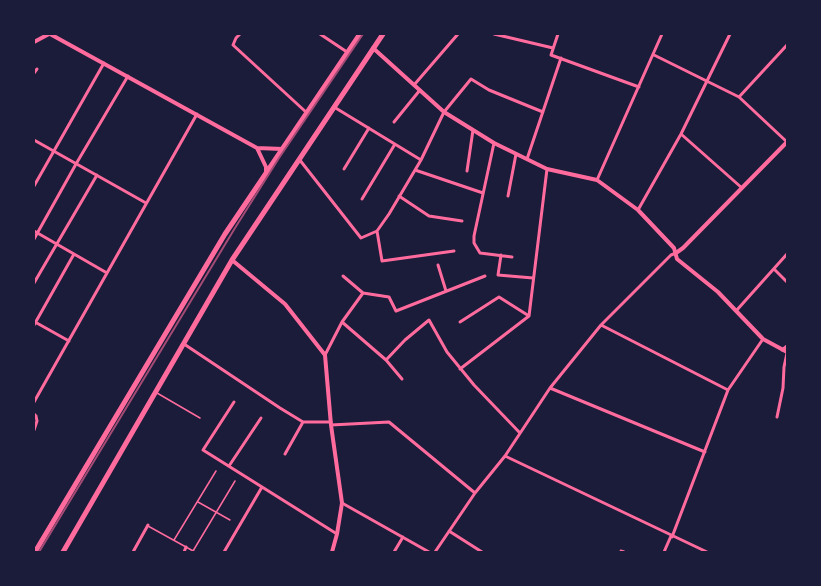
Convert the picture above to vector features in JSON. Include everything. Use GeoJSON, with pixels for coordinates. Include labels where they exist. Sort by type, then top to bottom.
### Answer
{"type":"FeatureCollection","features":[{"type":"Feature","properties":{"kind":"main road"},"geometry":{"type":"LineString","coordinates":[[35,550],[225,234],[360,34]]}},
{"type":"Feature","properties":{"kind":"main road"},"geometry":{"type":"LineString","coordinates":[[63,552],[232,260],[383,34]]}},
{"type":"Feature","properties":{"kind":"street"},"geometry":{"type":"LineString","coordinates":[[34,42],[50,34],[257,148],[282,149]]}},
{"type":"Feature","properties":{"kind":"street"},"geometry":{"type":"LineString","coordinates":[[240,34],[236,38],[233,45],[307,113]]}},
{"type":"Feature","properties":{"kind":"street"},"geometry":{"type":"LineString","coordinates":[[320,34],[347,52]]}},
{"type":"Feature","properties":{"kind":"street"},"geometry":{"type":"LineString","coordinates":[[414,85],[458,34]]}},
{"type":"Feature","properties":{"kind":"street"},"geometry":{"type":"LineString","coordinates":[[494,34],[554,48]]}},
{"type":"Feature","properties":{"kind":"street"},"geometry":{"type":"LineString","coordinates":[[558,34],[551,55],[639,87]]}},
{"type":"Feature","properties":{"kind":"street"},"geometry":{"type":"LineString","coordinates":[[597,180],[654,55],[662,34]]}},
{"type":"Feature","properties":{"kind":"street"},"geometry":{"type":"LineString","coordinates":[[638,210],[681,134],[730,34]]}},
{"type":"Feature","properties":{"kind":"street"},"geometry":{"type":"LineString","coordinates":[[739,97],[787,45]]}},
{"type":"Feature","properties":{"kind":"street"},"geometry":{"type":"LineString","coordinates":[[373,48],[444,112],[494,143],[547,169],[597,180],[638,210],[674,248],[677,259],[718,292],[763,339],[787,353],[784,367],[783,388],[777,417]]}},
{"type":"Feature","properties":{"kind":"street"},"geometry":{"type":"LineString","coordinates":[[435,552],[475,493],[505,456],[550,388],[601,325],[671,255],[683,248],[787,142],[739,97],[654,55]]}},
{"type":"Feature","properties":{"kind":"street"},"geometry":{"type":"LineString","coordinates":[[527,159],[561,58]]}},
{"type":"Feature","properties":{"kind":"street"},"geometry":{"type":"LineString","coordinates":[[34,186],[104,63]]}},
{"type":"Feature","properties":{"kind":"street"},"geometry":{"type":"LineString","coordinates":[[34,73],[37,69]]}},
{"type":"Feature","properties":{"kind":"street"},"geometry":{"type":"LineString","coordinates":[[34,239],[128,76]]}},
{"type":"Feature","properties":{"kind":"street"},"geometry":{"type":"LineString","coordinates":[[299,159],[361,238],[377,231],[421,160],[444,112],[470,79],[489,90],[543,112]]}},
{"type":"Feature","properties":{"kind":"street"},"geometry":{"type":"LineString","coordinates":[[394,122],[420,90]]}},
{"type":"Feature","properties":{"kind":"street"},"geometry":{"type":"LineString","coordinates":[[334,107],[421,160]]}},
{"type":"Feature","properties":{"kind":"street"},"geometry":{"type":"LineString","coordinates":[[34,402],[197,114]]}},
{"type":"Feature","properties":{"kind":"street"},"geometry":{"type":"LineString","coordinates":[[344,169],[369,128]]}},
{"type":"Feature","properties":{"kind":"street"},"geometry":{"type":"LineString","coordinates":[[467,171],[473,130]]}},
{"type":"Feature","properties":{"kind":"street"},"geometry":{"type":"LineString","coordinates":[[681,134],[742,188]]}},
{"type":"Feature","properties":{"kind":"street"},"geometry":{"type":"LineString","coordinates":[[34,141],[146,203]]}},
{"type":"Feature","properties":{"kind":"street"},"geometry":{"type":"LineString","coordinates":[[494,143],[474,236],[474,243],[480,253],[512,257]]}},
{"type":"Feature","properties":{"kind":"street"},"geometry":{"type":"LineString","coordinates":[[362,199],[395,144]]}},
{"type":"Feature","properties":{"kind":"street"},"geometry":{"type":"LineString","coordinates":[[257,148],[264,162],[266,172]]}},
{"type":"Feature","properties":{"kind":"street"},"geometry":{"type":"LineString","coordinates":[[508,196],[516,154]]}},
{"type":"Feature","properties":{"kind":"street"},"geometry":{"type":"LineString","coordinates":[[460,369],[529,316],[547,169]]}},
{"type":"Feature","properties":{"kind":"street"},"geometry":{"type":"LineString","coordinates":[[415,170],[483,193]]}},
{"type":"Feature","properties":{"kind":"street"},"geometry":{"type":"LineString","coordinates":[[34,283],[97,175]]}},
{"type":"Feature","properties":{"kind":"street"},"geometry":{"type":"LineString","coordinates":[[399,196],[430,216],[462,221]]}},
{"type":"Feature","properties":{"kind":"street"},"geometry":{"type":"LineString","coordinates":[[34,231],[107,273]]}},
{"type":"Feature","properties":{"kind":"street"},"geometry":{"type":"LineString","coordinates":[[377,231],[382,261],[454,251]]}},
{"type":"Feature","properties":{"kind":"street"},"geometry":{"type":"LineString","coordinates":[[69,341],[34,323],[74,254]]}},
{"type":"Feature","properties":{"kind":"street"},"geometry":{"type":"LineString","coordinates":[[736,311],[787,254]]}},
{"type":"Feature","properties":{"kind":"street"},"geometry":{"type":"LineString","coordinates":[[501,255],[498,275],[533,278]]}},
{"type":"Feature","properties":{"kind":"street"},"geometry":{"type":"LineString","coordinates":[[232,260],[285,304],[325,355]]}},
{"type":"Feature","properties":{"kind":"street"},"geometry":{"type":"LineString","coordinates":[[438,265],[446,291]]}},
{"type":"Feature","properties":{"kind":"street"},"geometry":{"type":"LineString","coordinates":[[774,269],[787,282]]}},
{"type":"Feature","properties":{"kind":"street"},"geometry":{"type":"LineString","coordinates":[[343,276],[363,293],[388,297],[396,311],[485,276]]}},
{"type":"Feature","properties":{"kind":"street"},"geometry":{"type":"LineString","coordinates":[[332,552],[342,503],[331,424],[325,355],[342,322],[363,293]]}},
{"type":"Feature","properties":{"kind":"street"},"geometry":{"type":"LineString","coordinates":[[460,322],[499,297],[529,316]]}},
{"type":"Feature","properties":{"kind":"street"},"geometry":{"type":"LineString","coordinates":[[386,360],[405,340],[429,320],[447,352],[460,369],[520,433]]}},
{"type":"Feature","properties":{"kind":"street"},"geometry":{"type":"LineString","coordinates":[[342,322],[386,360],[402,379]]}},
{"type":"Feature","properties":{"kind":"street"},"geometry":{"type":"LineString","coordinates":[[601,325],[728,390]]}},
{"type":"Feature","properties":{"kind":"street"},"geometry":{"type":"LineString","coordinates":[[664,552],[672,536],[728,390],[763,339]]}},
{"type":"Feature","properties":{"kind":"street"},"geometry":{"type":"LineString","coordinates":[[184,344],[303,422],[331,424],[389,422],[475,493]]}},
{"type":"Feature","properties":{"kind":"street"},"geometry":{"type":"LineString","coordinates":[[782,350],[787,346]]}},
{"type":"Feature","properties":{"kind":"street"},"geometry":{"type":"LineString","coordinates":[[550,388],[705,452]]}},
{"type":"Feature","properties":{"kind":"street"},"geometry":{"type":"LineString","coordinates":[[234,402],[203,450],[336,534]]}},
{"type":"Feature","properties":{"kind":"street"},"geometry":{"type":"LineString","coordinates":[[34,414],[37,421],[34,430]]}},
{"type":"Feature","properties":{"kind":"street"},"geometry":{"type":"LineString","coordinates":[[229,466],[261,418]]}},
{"type":"Feature","properties":{"kind":"street"},"geometry":{"type":"LineString","coordinates":[[285,454],[303,422]]}},
{"type":"Feature","properties":{"kind":"street"},"geometry":{"type":"LineString","coordinates":[[505,456],[707,552]]}},
{"type":"Feature","properties":{"kind":"street"},"geometry":{"type":"LineString","coordinates":[[224,552],[262,487]]}},
{"type":"Feature","properties":{"kind":"street"},"geometry":{"type":"LineString","coordinates":[[342,503],[429,552]]}},
{"type":"Feature","properties":{"kind":"street"},"geometry":{"type":"LineString","coordinates":[[133,552],[148,526]]}},
{"type":"Feature","properties":{"kind":"street"},"geometry":{"type":"LineString","coordinates":[[449,531],[482,552]]}},
{"type":"Feature","properties":{"kind":"street"},"geometry":{"type":"LineString","coordinates":[[394,552],[403,537]]}},
{"type":"Feature","properties":{"kind":"street"},"geometry":{"type":"LineString","coordinates":[[184,552],[186,547]]}},
{"type":"Feature","properties":{"kind":"lane"},"geometry":{"type":"LineString","coordinates":[[156,392],[200,418]]}},
{"type":"Feature","properties":{"kind":"lane"},"geometry":{"type":"LineString","coordinates":[[174,540],[216,471]]}},
{"type":"Feature","properties":{"kind":"lane"},"geometry":{"type":"LineString","coordinates":[[148,526],[194,551],[235,481]]}},
{"type":"Feature","properties":{"kind":"lane"},"geometry":{"type":"LineString","coordinates":[[198,502],[230,520]]}},
{"type":"Feature","properties":{"kind":"railway"},"geometry":{"type":"LineString","coordinates":[[39,552],[235,228],[279,158],[363,34]]}}]}
